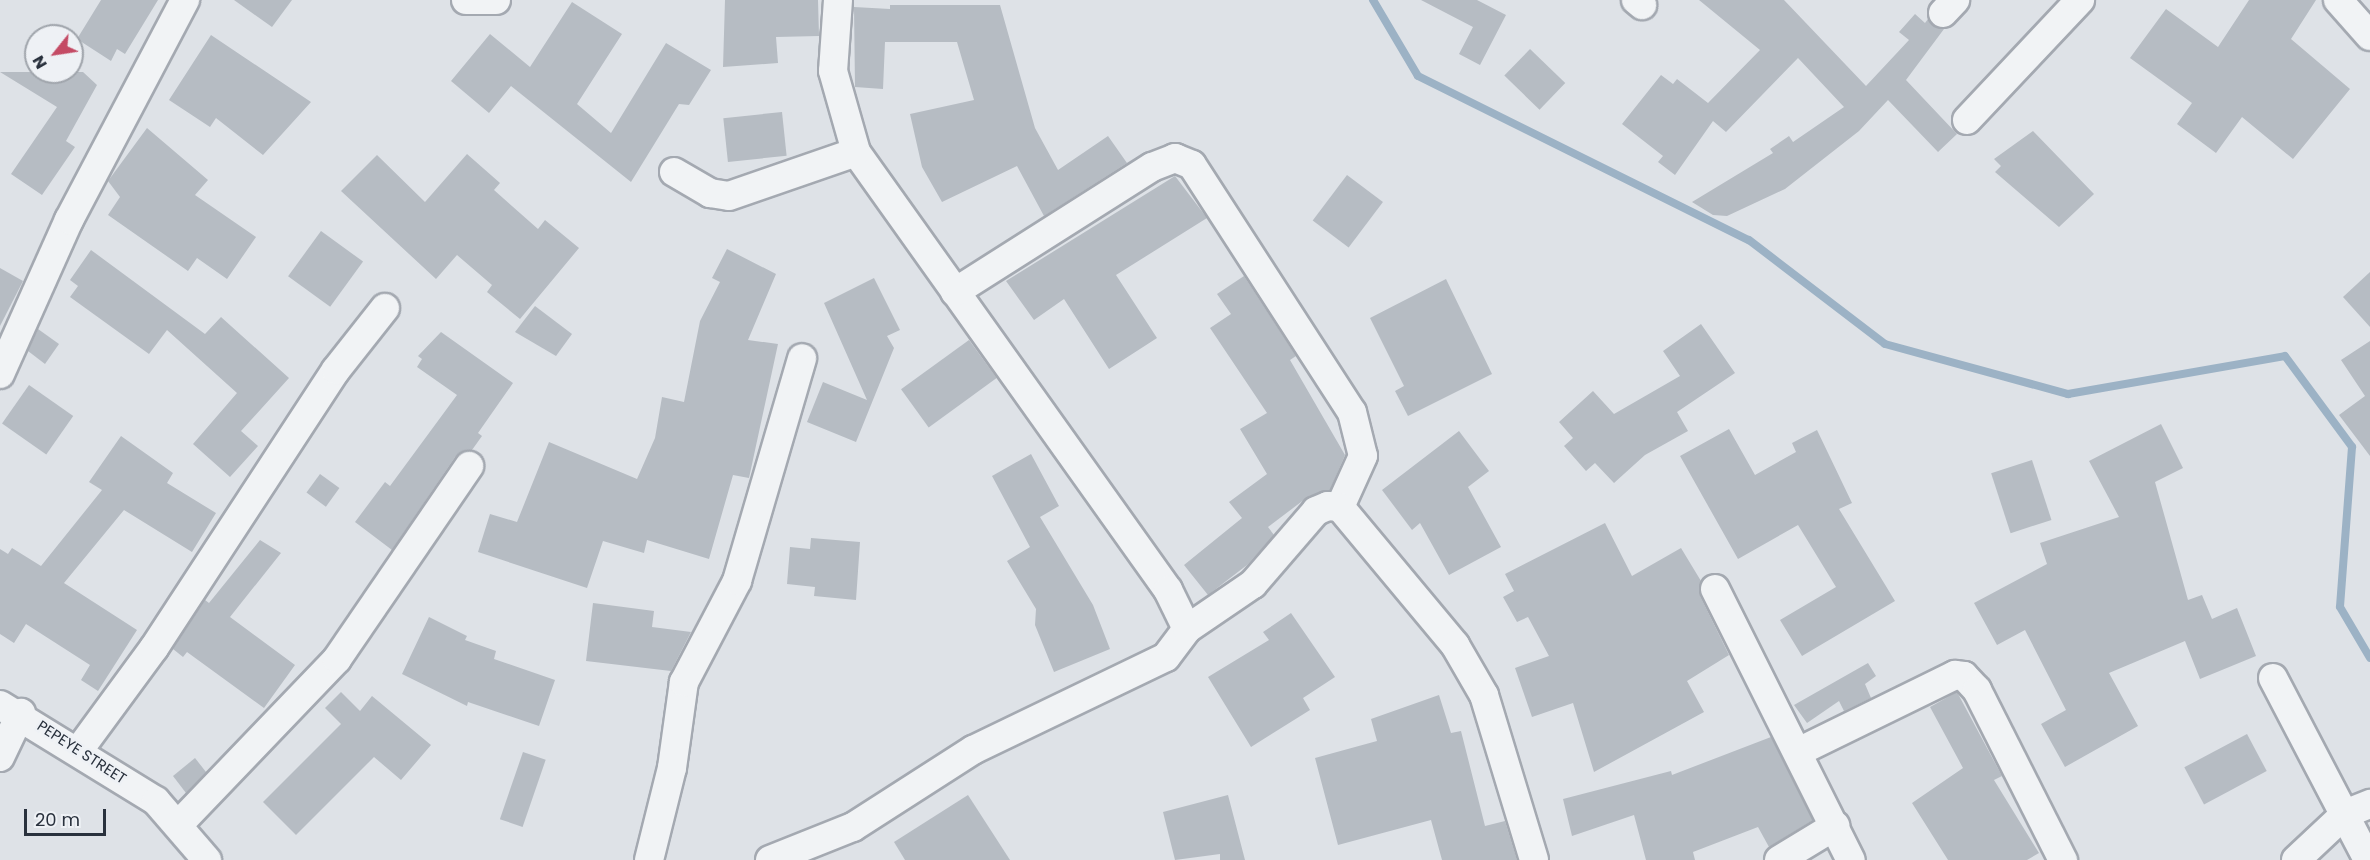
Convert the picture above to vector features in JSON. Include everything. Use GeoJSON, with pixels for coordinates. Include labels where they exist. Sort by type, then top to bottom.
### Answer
{"type":"FeatureCollection","features":[{"type":"Feature","properties":{"kind":"street"},"geometry":{"type":"LineString","coordinates":[[0,374],[69,220],[185,0]]}},
{"type":"Feature","properties":{"kind":"street"},"geometry":{"type":"LineString","coordinates":[[466,0],[496,0]]}},
{"type":"Feature","properties":{"kind":"street"},"geometry":{"type":"LineString","coordinates":[[838,0],[833,71],[856,152],[1168,590],[1187,629]]}},
{"type":"Feature","properties":{"kind":"street"},"geometry":{"type":"LineString","coordinates":[[1967,120],[2080,0]]}},
{"type":"Feature","properties":{"kind":"street"},"geometry":{"type":"LineString","coordinates":[[2349,4],[2370,36]]}},
{"type":"Feature","properties":{"kind":"street"},"geometry":{"type":"LineString","coordinates":[[674,172],[710,193],[729,196],[856,152]]}},
{"type":"Feature","properties":{"kind":"street"},"geometry":{"type":"LineString","coordinates":[[955,292],[1152,167],[1174,158],[1192,165],[1352,412],[1363,456],[1340,507]]}},
{"type":"Feature","properties":{"kind":"street"},"geometry":{"type":"LineString","coordinates":[[79,750],[153,648],[336,370],[385,308]]}},
{"type":"Feature","properties":{"kind":"street"},"geometry":{"type":"LineString","coordinates":[[649,860],[672,768],[684,682],[737,581],[802,358]]}},
{"type":"Feature","properties":{"kind":"street"},"geometry":{"type":"LineString","coordinates":[[180,823],[337,659],[469,466]]}},
{"type":"Feature","properties":{"kind":"street"},"geometry":{"type":"LineString","coordinates":[[770,860],[853,827],[973,750],[1128,679],[1166,657],[1187,629],[1252,584],[1316,511],[1340,507]]}},
{"type":"Feature","properties":{"kind":"street"},"geometry":{"type":"LineString","coordinates":[[1340,507],[1455,645],[1484,695],[1534,860]]}},
{"type":"Feature","properties":{"kind":"street"},"geometry":{"type":"LineString","coordinates":[[1715,589],[1800,751],[1851,860]]}},
{"type":"Feature","properties":{"kind":"street"},"geometry":{"type":"LineString","coordinates":[[1800,751],[1955,675],[1964,676],[1977,690],[2063,860]]}},
{"type":"Feature","properties":{"kind":"street"},"geometry":{"type":"LineString","coordinates":[[2273,678],[2357,809],[2368,860]]}},
{"type":"Feature","properties":{"kind":"street"},"geometry":{"type":"LineString","coordinates":[[0,757],[10,709]]}},
{"type":"Feature","properties":{"kind":"street","name":"PEPEYE STREET"},"geometry":{"type":"LineString","coordinates":[[10,709],[79,750],[180,823],[207,860]]}},
{"type":"Feature","properties":{"kind":"street"},"geometry":{"type":"LineString","coordinates":[[2296,860],[2357,809]]}},
{"type":"Feature","properties":{"kind":"street"},"geometry":{"type":"LineString","coordinates":[[1779,860],[1835,826]]}},
{"type":"Feature","properties":{"kind":"building"},"geometry":{"type":"Polygon","coordinates":[[[101,0],[158,0],[125,54],[117,49],[111,61],[84,44],[84,28],[101,0]]]}},
{"type":"Feature","properties":{"kind":"building"},"geometry":{"type":"Polygon","coordinates":[[[234,0],[292,0],[272,27],[234,0]]]}},
{"type":"Feature","properties":{"kind":"building"},"geometry":{"type":"Polygon","coordinates":[[[725,0],[818,0],[819,36],[776,37],[778,63],[723,67],[725,0]]]}},
{"type":"Feature","properties":{"kind":"building"},"geometry":{"type":"Polygon","coordinates":[[[1421,0],[1477,0],[1506,15],[1480,65],[1459,54],[1473,27],[1421,0]]]}},
{"type":"Feature","properties":{"kind":"building"},"geometry":{"type":"Polygon","coordinates":[[[1699,0],[1784,0],[1866,86],[1909,40],[1899,32],[1915,14],[1925,23],[1928,19],[1944,29],[1906,80],[1957,134],[1938,152],[1888,100],[1859,131],[1785,189],[1727,216],[1713,215],[1692,202],[1773,153],[1770,149],[1789,136],[1793,142],[1844,107],[1798,58],[1726,132],[1713,121],[1675,175],[1658,162],[1663,156],[1622,124],[1661,75],[1673,84],[1677,79],[1708,103],[1760,50],[1699,0]]]}},
{"type":"Feature","properties":{"kind":"building"},"geometry":{"type":"Polygon","coordinates":[[[2249,0],[2316,0],[2291,39],[2350,89],[2293,159],[2242,117],[2216,153],[2177,124],[2192,103],[2130,58],[2166,9],[2218,47],[2249,0]]]}},
{"type":"Feature","properties":{"kind":"building"},"geometry":{"type":"Polygon","coordinates":[[[572,2],[622,34],[577,104],[611,133],[666,43],[711,70],[689,105],[679,104],[631,182],[511,86],[489,113],[451,81],[490,34],[530,67],[572,2]]]}},
{"type":"Feature","properties":{"kind":"building"},"geometry":{"type":"Polygon","coordinates":[[[890,5],[1000,5],[1035,128],[1058,170],[1108,136],[1127,163],[1044,216],[1017,166],[942,202],[922,167],[910,114],[974,100],[957,42],[885,42],[883,89],[855,87],[854,7],[890,9],[890,5]]]}},
{"type":"Feature","properties":{"kind":"building"},"geometry":{"type":"Polygon","coordinates":[[[211,35],[311,102],[263,155],[216,118],[210,127],[169,100],[211,35]]]}},
{"type":"Feature","properties":{"kind":"building"},"geometry":{"type":"Polygon","coordinates":[[[1530,49],[1565,83],[1540,110],[1504,76],[1530,49]]]}},
{"type":"Feature","properties":{"kind":"building"},"geometry":{"type":"Polygon","coordinates":[[[0,72],[24,72],[24,84],[84,84],[84,73],[97,85],[66,141],[75,147],[42,195],[11,174],[57,107],[0,72]]]}},
{"type":"Feature","properties":{"kind":"building"},"geometry":{"type":"Polygon","coordinates":[[[782,112],[787,156],[728,162],[723,118],[782,112]]]}},
{"type":"Feature","properties":{"kind":"building"},"geometry":{"type":"Polygon","coordinates":[[[147,128],[208,180],[195,195],[256,237],[227,279],[197,258],[188,271],[108,215],[120,197],[108,181],[147,128]]]}},
{"type":"Feature","properties":{"kind":"building"},"geometry":{"type":"Polygon","coordinates":[[[2033,131],[2094,194],[2059,227],[1995,172],[2001,166],[1994,159],[2033,131]]]}},
{"type":"Feature","properties":{"kind":"building"},"geometry":{"type":"Polygon","coordinates":[[[467,154],[500,183],[494,190],[538,229],[545,220],[579,248],[520,319],[487,292],[492,285],[457,255],[436,279],[341,191],[377,155],[425,202],[467,154]]]}},
{"type":"Feature","properties":{"kind":"building"},"geometry":{"type":"Polygon","coordinates":[[[1347,175],[1383,202],[1349,248],[1313,221],[1347,175]]]}},
{"type":"Feature","properties":{"kind":"building"},"geometry":{"type":"Polygon","coordinates":[[[1175,176],[1207,218],[1116,275],[1157,338],[1109,369],[1064,299],[1034,320],[1006,281],[1175,176]]]}},
{"type":"Feature","properties":{"kind":"building"},"geometry":{"type":"Polygon","coordinates":[[[321,231],[363,262],[330,307],[288,276],[321,231]]]}},
{"type":"Feature","properties":{"kind":"building"},"geometry":{"type":"Polygon","coordinates":[[[727,249],[776,274],[748,340],[778,344],[749,478],[733,475],[709,559],[647,540],[644,553],[603,541],[587,588],[478,552],[490,514],[517,522],[549,442],[637,479],[655,438],[662,397],[684,402],[700,321],[720,282],[712,278],[727,249]]]}},
{"type":"Feature","properties":{"kind":"building"},"geometry":{"type":"Polygon","coordinates":[[[91,250],[205,334],[221,317],[289,378],[241,431],[258,446],[230,477],[193,444],[237,393],[167,330],[149,354],[70,297],[78,286],[70,280],[91,250]]]}},
{"type":"Feature","properties":{"kind":"building"},"geometry":{"type":"Polygon","coordinates":[[[0,268],[23,281],[0,326],[0,268]]]}},
{"type":"Feature","properties":{"kind":"building"},"geometry":{"type":"Polygon","coordinates":[[[2370,272],[2370,327],[2343,297],[2370,272]]]}},
{"type":"Feature","properties":{"kind":"building"},"geometry":{"type":"Polygon","coordinates":[[[1244,276],[1296,356],[1290,360],[1345,455],[1330,490],[1309,496],[1268,527],[1274,535],[1247,565],[1208,595],[1184,565],[1242,518],[1229,502],[1267,474],[1240,429],[1267,413],[1210,328],[1231,314],[1217,294],[1244,276]]]}},
{"type":"Feature","properties":{"kind":"building"},"geometry":{"type":"Polygon","coordinates":[[[874,278],[900,330],[887,336],[894,348],[856,442],[807,422],[823,382],[867,400],[824,303],[874,278]]]}},
{"type":"Feature","properties":{"kind":"building"},"geometry":{"type":"Polygon","coordinates":[[[1446,279],[1492,374],[1408,416],[1395,391],[1404,386],[1370,318],[1446,279]]]}},
{"type":"Feature","properties":{"kind":"building"},"geometry":{"type":"Polygon","coordinates":[[[535,306],[572,334],[556,356],[515,332],[535,306]]]}},
{"type":"Feature","properties":{"kind":"building"},"geometry":{"type":"Polygon","coordinates":[[[1701,324],[1735,373],[1677,412],[1688,431],[1645,455],[1614,483],[1595,463],[1586,471],[1564,446],[1573,438],[1559,422],[1593,391],[1614,414],[1680,376],[1663,351],[1701,324]]]}},
{"type":"Feature","properties":{"kind":"building"},"geometry":{"type":"Polygon","coordinates":[[[38,329],[59,344],[45,364],[28,351],[38,329]]]}},
{"type":"Feature","properties":{"kind":"building"},"geometry":{"type":"Polygon","coordinates":[[[441,332],[513,383],[478,433],[482,436],[472,450],[455,457],[392,550],[355,522],[385,482],[390,486],[457,395],[417,367],[422,359],[418,356],[441,332]]]}},
{"type":"Feature","properties":{"kind":"building"},"geometry":{"type":"Polygon","coordinates":[[[969,340],[997,378],[929,427],[901,389],[969,340]]]}},
{"type":"Feature","properties":{"kind":"building"},"geometry":{"type":"Polygon","coordinates":[[[2370,341],[2370,456],[2339,415],[2365,396],[2341,360],[2370,341]]]}},
{"type":"Feature","properties":{"kind":"building"},"geometry":{"type":"Polygon","coordinates":[[[29,385],[73,416],[46,454],[2,424],[29,385]]]}},
{"type":"Feature","properties":{"kind":"building"},"geometry":{"type":"Polygon","coordinates":[[[2161,424],[2183,468],[2155,482],[2188,600],[2202,595],[2212,619],[2237,608],[2256,656],[2200,679],[2185,641],[2109,673],[2138,726],[2065,767],[2041,724],[2066,710],[2025,630],[1997,645],[1974,603],[2047,564],[2040,543],[2119,517],[2089,461],[2161,424]]]}},
{"type":"Feature","properties":{"kind":"building"},"geometry":{"type":"Polygon","coordinates":[[[1729,429],[1755,475],[1796,452],[1792,443],[1817,430],[1852,503],[1839,509],[1895,601],[1802,656],[1780,620],[1836,587],[1798,525],[1738,559],[1680,456],[1729,429]]]}},
{"type":"Feature","properties":{"kind":"building"},"geometry":{"type":"Polygon","coordinates":[[[1459,431],[1489,471],[1468,487],[1501,547],[1449,575],[1420,523],[1412,530],[1382,490],[1459,431]]]}},
{"type":"Feature","properties":{"kind":"building"},"geometry":{"type":"Polygon","coordinates":[[[121,436],[173,473],[167,483],[216,513],[192,552],[124,510],[64,583],[137,630],[98,691],[81,680],[90,665],[26,624],[14,643],[0,634],[0,549],[8,554],[12,548],[41,566],[102,490],[89,482],[121,436]]]}},
{"type":"Feature","properties":{"kind":"building"},"geometry":{"type":"Polygon","coordinates":[[[1031,454],[1059,506],[1040,517],[1093,605],[1110,649],[1054,672],[1035,625],[1036,609],[1007,561],[1030,547],[992,476],[1031,454]]]}},
{"type":"Feature","properties":{"kind":"building"},"geometry":{"type":"Polygon","coordinates":[[[2032,460],[2051,520],[2011,533],[1991,473],[2032,460]]]}},
{"type":"Feature","properties":{"kind":"building"},"geometry":{"type":"Polygon","coordinates":[[[320,474],[339,488],[326,507],[306,493],[320,474]]]}},
{"type":"Feature","properties":{"kind":"building"},"geometry":{"type":"Polygon","coordinates":[[[1605,523],[1632,576],[1681,548],[1701,581],[1700,596],[1729,655],[1687,681],[1704,712],[1594,772],[1573,703],[1532,717],[1515,668],[1549,656],[1528,617],[1517,622],[1503,597],[1514,591],[1505,574],[1605,523]]]}},
{"type":"Feature","properties":{"kind":"building"},"geometry":{"type":"Polygon","coordinates":[[[811,538],[860,542],[856,600],[814,596],[815,587],[787,584],[790,547],[810,549],[811,538]]]}},
{"type":"Feature","properties":{"kind":"building"},"geometry":{"type":"Polygon","coordinates":[[[260,540],[281,553],[230,617],[295,665],[264,708],[187,652],[183,657],[173,649],[205,600],[209,603],[260,540]]]}},
{"type":"Feature","properties":{"kind":"building"},"geometry":{"type":"Polygon","coordinates":[[[593,603],[654,611],[652,627],[691,632],[671,671],[586,661],[593,603]]]}},
{"type":"Feature","properties":{"kind":"building"},"geometry":{"type":"Polygon","coordinates":[[[1291,613],[1335,677],[1303,698],[1310,710],[1251,747],[1208,677],[1269,640],[1263,632],[1291,613]]]}},
{"type":"Feature","properties":{"kind":"building"},"geometry":{"type":"Polygon","coordinates":[[[429,617],[467,636],[465,640],[496,651],[494,659],[555,680],[539,726],[468,702],[467,706],[402,674],[429,617]]]}},
{"type":"Feature","properties":{"kind":"building"},"geometry":{"type":"Polygon","coordinates":[[[1868,663],[1876,676],[1865,684],[1871,698],[1844,711],[1839,701],[1807,723],[1794,705],[1868,663]]]}},
{"type":"Feature","properties":{"kind":"building"},"geometry":{"type":"Polygon","coordinates":[[[341,692],[360,711],[372,696],[431,745],[401,780],[374,757],[296,835],[263,802],[341,724],[325,708],[341,692]]]}},
{"type":"Feature","properties":{"kind":"building"},"geometry":{"type":"Polygon","coordinates":[[[1957,692],[2002,776],[1994,780],[2039,853],[2027,860],[1948,860],[1912,803],[1963,768],[1930,707],[1957,692]]]}},
{"type":"Feature","properties":{"kind":"building"},"geometry":{"type":"Polygon","coordinates":[[[1439,695],[1451,733],[1461,731],[1485,826],[1505,821],[1517,860],[1442,860],[1431,820],[1338,845],[1315,758],[1377,741],[1371,719],[1439,695]]]}},
{"type":"Feature","properties":{"kind":"building"},"geometry":{"type":"Polygon","coordinates":[[[2247,734],[2267,771],[2204,804],[2184,767],[2247,734]]]}},
{"type":"Feature","properties":{"kind":"building"},"geometry":{"type":"Polygon","coordinates":[[[1771,737],[1813,820],[1769,847],[1758,827],[1693,852],[1695,860],[1646,860],[1634,815],[1572,836],[1563,799],[1671,771],[1672,775],[1771,737]]]}},
{"type":"Feature","properties":{"kind":"building"},"geometry":{"type":"Polygon","coordinates":[[[523,752],[546,760],[523,827],[500,819],[523,752]]]}},
{"type":"Feature","properties":{"kind":"building"},"geometry":{"type":"Polygon","coordinates":[[[195,758],[206,772],[186,793],[173,776],[195,758]]]}},
{"type":"Feature","properties":{"kind":"building"},"geometry":{"type":"Polygon","coordinates":[[[968,795],[1010,860],[905,860],[894,842],[968,795]]]}},
{"type":"Feature","properties":{"kind":"building"},"geometry":{"type":"Polygon","coordinates":[[[1228,795],[1245,860],[1220,860],[1220,854],[1175,860],[1163,812],[1228,795]]]}},
{"type":"Feature","properties":{"kind":"waterway"},"geometry":{"type":"LineString","coordinates":[[1373,0],[1418,76],[1749,240],[1885,344],[2068,394],[2285,356],[2352,447],[2340,607],[2370,658]]}}]}
